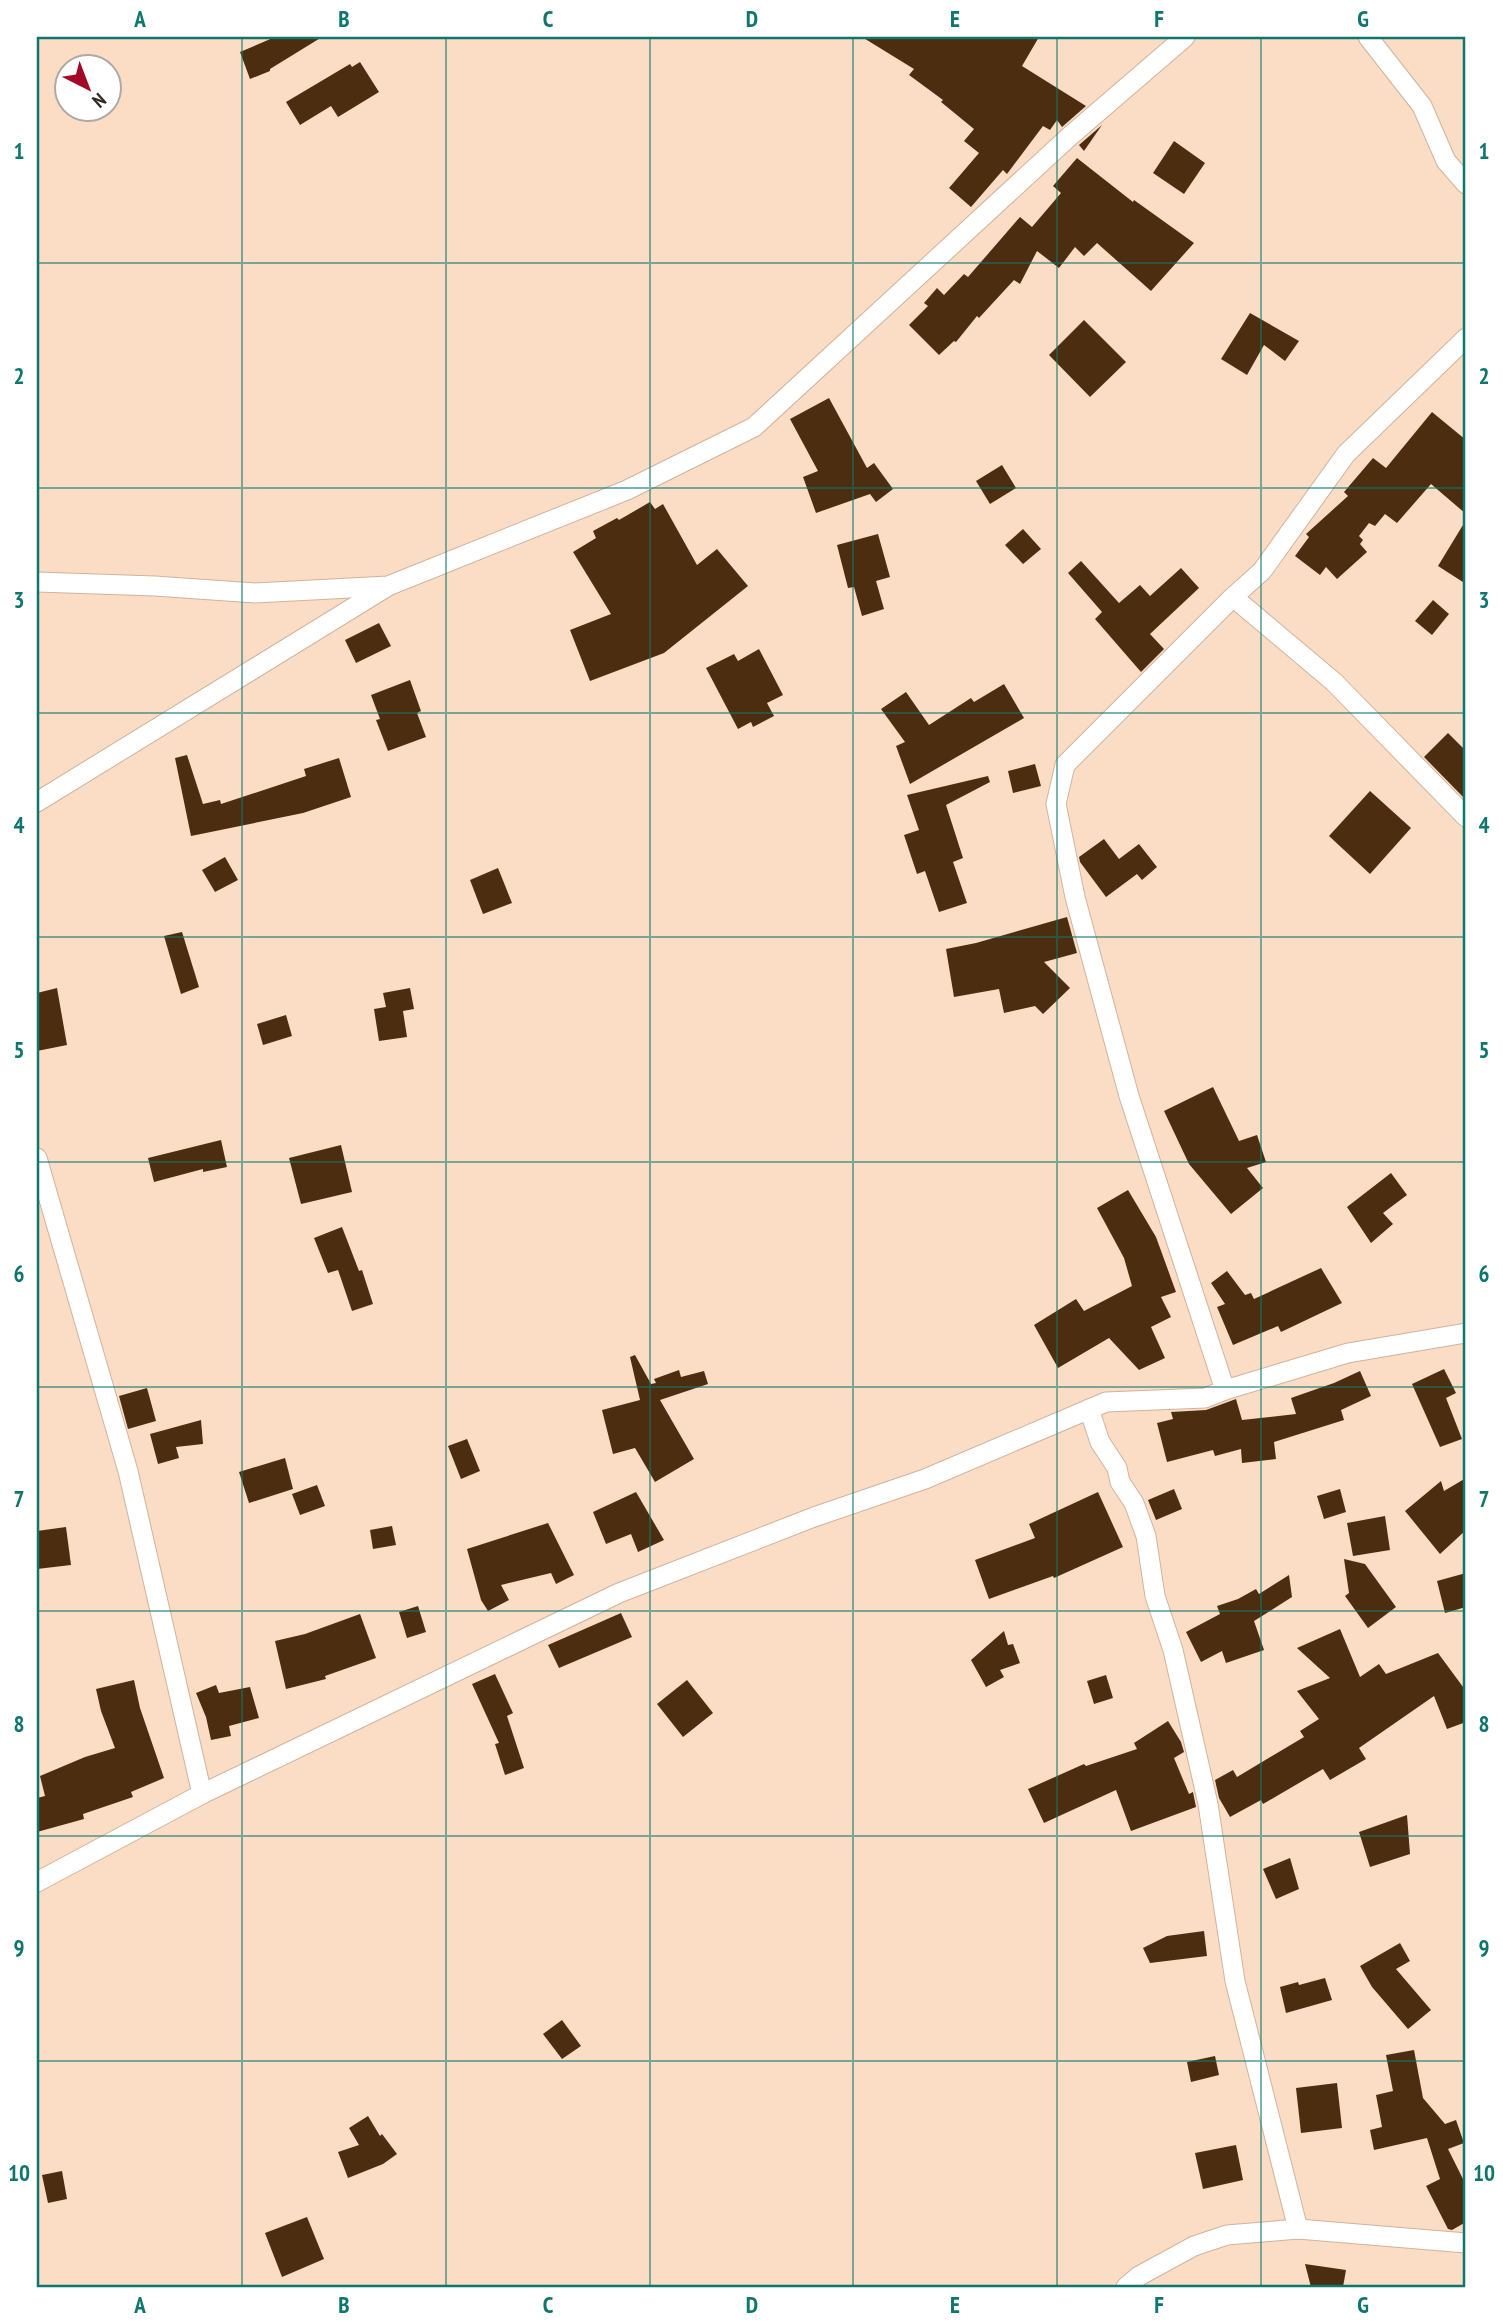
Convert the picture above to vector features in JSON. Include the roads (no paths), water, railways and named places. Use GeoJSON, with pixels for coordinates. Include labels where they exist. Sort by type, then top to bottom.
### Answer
{"type":"FeatureCollection","features":[{"type":"Feature","properties":{"kind":"street"},"geometry":{"type":"LineString","coordinates":[[37,802],[388,586],[626,490],[754,428],[1070,136],[1185,37]]}},
{"type":"Feature","properties":{"kind":"street"},"geometry":{"type":"LineString","coordinates":[[1368,37],[1422,106],[1446,160],[1466,184]]}},
{"type":"Feature","properties":{"kind":"street"},"geometry":{"type":"LineString","coordinates":[[1225,1390],[1129,1096],[1075,897],[1056,804],[1065,765],[1262,571],[1346,454],[1466,338]]}},
{"type":"Feature","properties":{"kind":"street"},"geometry":{"type":"LineString","coordinates":[[37,582],[255,593],[388,586]]}},
{"type":"Feature","properties":{"kind":"street"},"geometry":{"type":"LineString","coordinates":[[1233,597],[1334,682],[1466,817]]}},
{"type":"Feature","properties":{"kind":"street"},"geometry":{"type":"LineString","coordinates":[[37,1158],[128,1471],[202,1794]]}},
{"type":"Feature","properties":{"kind":"street"},"geometry":{"type":"LineString","coordinates":[[37,1882],[202,1794],[619,1593],[814,1517],[925,1479],[1106,1402],[1205,1398],[1348,1353],[1466,1333]]}},
{"type":"Feature","properties":{"kind":"street"},"geometry":{"type":"LineString","coordinates":[[1089,1409],[1100,1442],[1117,1468],[1120,1482],[1134,1503],[1146,1536],[1155,1596],[1173,1650],[1208,1804],[1235,1981],[1298,2228]]}},
{"type":"Feature","properties":{"kind":"street"},"geometry":{"type":"LineString","coordinates":[[1126,2287],[1139,2276],[1194,2246],[1227,2235],[1298,2228],[1466,2243]]}}]}
